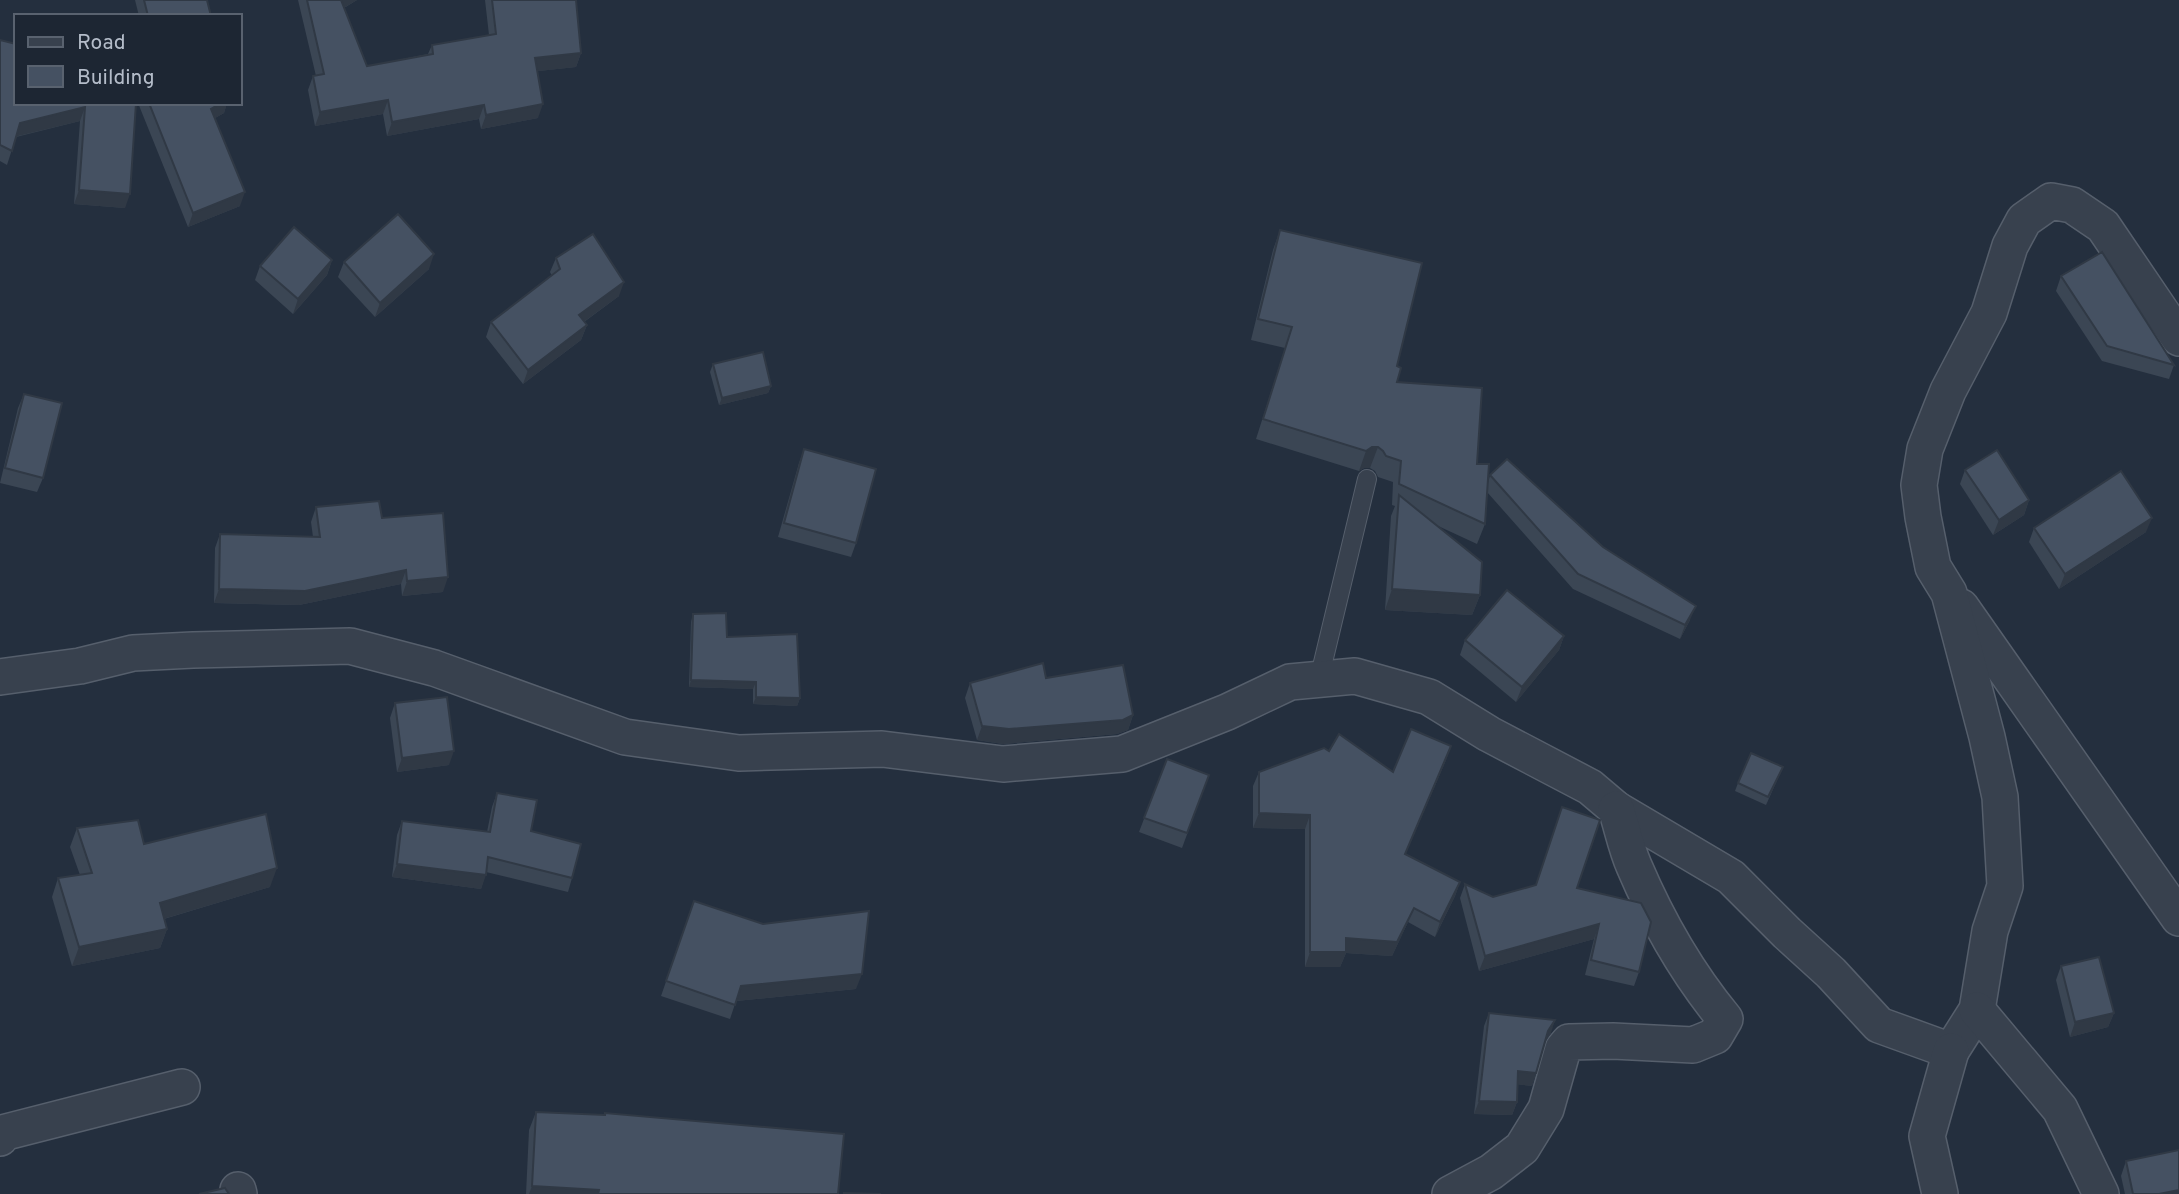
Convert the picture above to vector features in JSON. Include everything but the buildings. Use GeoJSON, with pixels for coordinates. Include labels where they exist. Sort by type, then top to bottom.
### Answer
{"type":"FeatureCollection","features":[{"type":"Feature","properties":{"kind":"street"},"geometry":{"type":"LineString","coordinates":[[1940,1194],[1927,1136],[1951,1051],[1977,1010],[1990,930],[2005,886],[2000,797],[1987,737],[1949,593],[1933,566],[1923,517],[1919,485],[1925,449],[1948,391],[1989,313],[2010,246],[2024,220],[2051,201],[2072,205],[2103,226],[2179,338]]}},
{"type":"Feature","properties":{"kind":"street"},"geometry":{"type":"LineString","coordinates":[[1933,566],[2179,918]]}},
{"type":"Feature","properties":{"kind":"street"},"geometry":{"type":"LineString","coordinates":[[0,677],[80,666],[133,653],[350,646],[434,668],[625,737],[739,753],[881,749],[1003,764],[1122,754],[1227,712],[1290,682],[1355,676],[1429,697],[1489,734],[1590,787],[1616,808],[1731,877],[1831,973],[1879,1025],[1951,1051]]}},
{"type":"Feature","properties":{"kind":"street"},"geometry":{"type":"LineString","coordinates":[[1450,1194],[1491,1172],[1522,1148],[1546,1109],[1563,1049],[1569,1041],[1693,1045],[1715,1036],[1725,1018],[1705,995],[1669,938],[1633,863],[1616,808]]}},
{"type":"Feature","properties":{"kind":"street"},"geometry":{"type":"LineString","coordinates":[[1977,1010],[2060,1109],[2101,1194]]}},
{"type":"Feature","properties":{"kind":"street"},"geometry":{"type":"LineString","coordinates":[[0,1138],[2,1133],[182,1087]]}},
{"type":"Feature","properties":{"kind":"lane"},"geometry":{"type":"LineString","coordinates":[[1319,679],[1367,479]]}}]}
